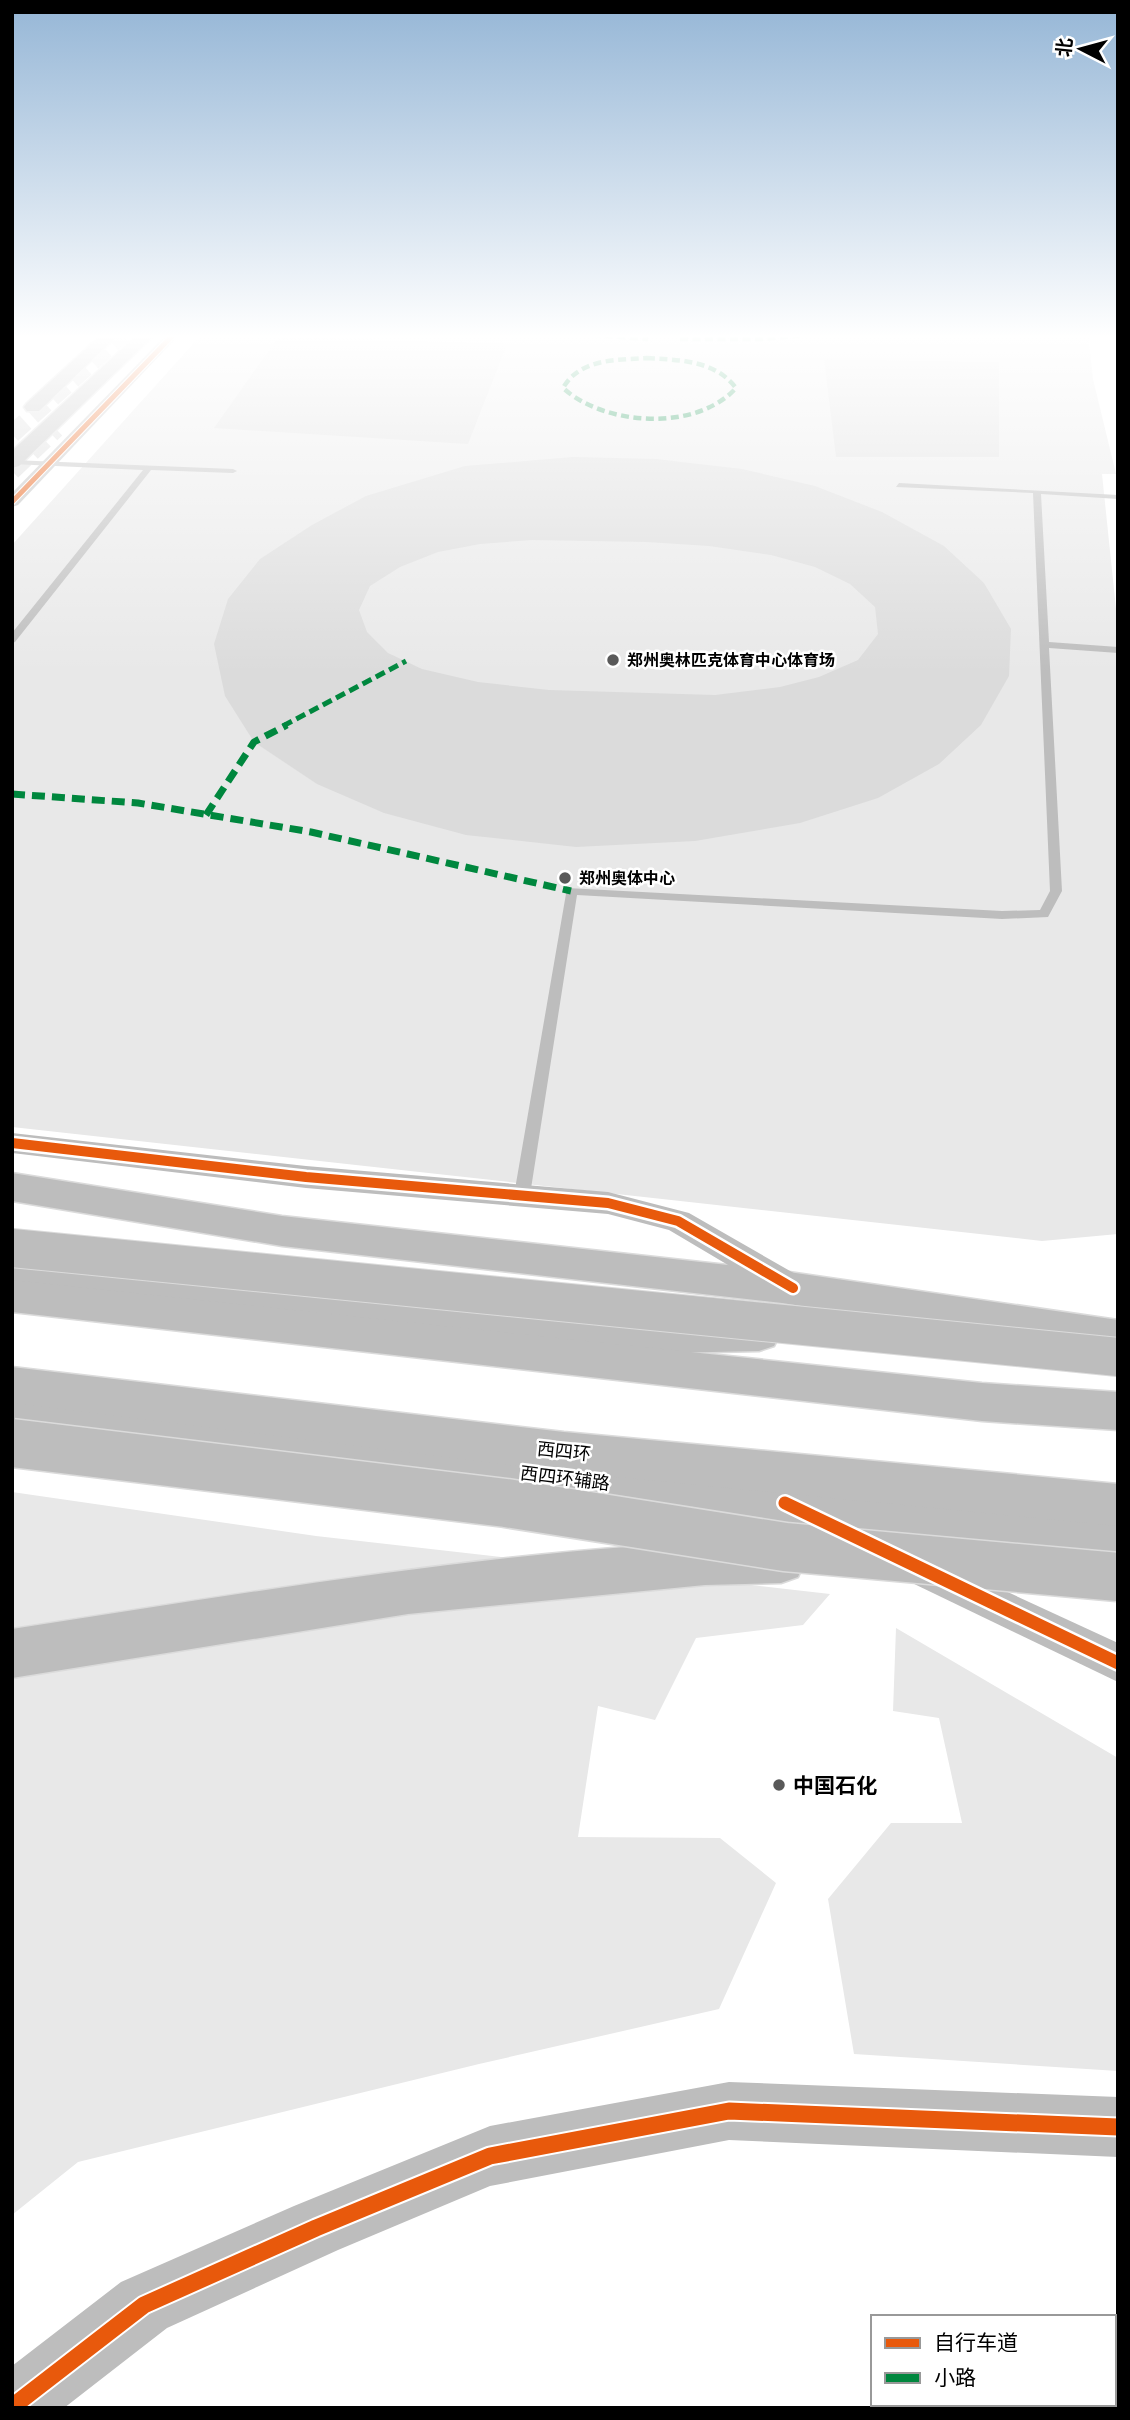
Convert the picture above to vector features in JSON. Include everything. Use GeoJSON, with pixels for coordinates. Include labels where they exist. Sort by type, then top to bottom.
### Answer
{"type":"FeatureCollection","features":[{"type":"Feature","properties":{"kind":"main road"},"geometry":{"type":"LineString","coordinates":[[12,462],[27,447]]}},
{"type":"Feature","properties":{"kind":"main road"},"geometry":{"type":"LineString","coordinates":[[12,1187],[282,1231],[793,1288],[1118,1338]]}},
{"type":"Feature","properties":{"kind":"main road"},"geometry":{"type":"LineString","coordinates":[[12,1248],[1118,1357]]}},
{"type":"Feature","properties":{"kind":"main road"},"geometry":{"type":"LineString","coordinates":[[12,1269],[666,1336],[988,1330],[1118,1338]]}},
{"type":"Feature","properties":{"kind":"main road"},"geometry":{"type":"LineString","coordinates":[[12,1296],[982,1402],[1118,1411]]}},
{"type":"Feature","properties":{"kind":"main road","name":"西四环"},"geometry":{"type":"LineString","coordinates":[[12,1385],[254,1417],[752,1472],[1118,1505]]}},
{"type":"Feature","properties":{"kind":"main road","name":"西四环辅路"},"geometry":{"type":"LineString","coordinates":[[12,1415],[1118,1540]]}},
{"type":"Feature","properties":{"kind":"main road"},"geometry":{"type":"LineString","coordinates":[[12,1443],[506,1503],[785,1547],[1118,1577]]}},
{"type":"Feature","properties":{"kind":"main road"},"geometry":{"type":"LineString","coordinates":[[12,1654],[408,1591],[705,1563],[890,1557]]}},
{"type":"Feature","properties":{"kind":"street"},"geometry":{"type":"LineString","coordinates":[[12,502],[65,447]]}},
{"type":"Feature","properties":{"kind":"street"},"geometry":{"type":"LineString","coordinates":[[12,1143],[306,1177],[608,1203],[678,1221],[793,1288]]}},
{"type":"Feature","properties":{"kind":"street"},"geometry":{"type":"LineString","coordinates":[[785,1503],[1118,1664]]}},
{"type":"Feature","properties":{"kind":"street"},"geometry":{"type":"LineString","coordinates":[[12,2407],[144,2305],[316,2228],[490,2156],[729,2111],[1118,2127]]}},
{"type":"Feature","properties":{"kind":"lane"},"geometry":{"type":"LineString","coordinates":[[12,462],[233,471]]}},
{"type":"Feature","properties":{"kind":"lane"},"geometry":{"type":"LineString","coordinates":[[12,640],[149,467]]}},
{"type":"Feature","properties":{"kind":"lane"},"geometry":{"type":"LineString","coordinates":[[899,485],[1118,497]]}},
{"type":"Feature","properties":{"kind":"lane"},"geometry":{"type":"LineString","coordinates":[[522,1195],[570,891],[1002,915],[1044,914],[1056,891],[1037,491]]}},
{"type":"Feature","properties":{"kind":"lane"},"geometry":{"type":"LineString","coordinates":[[1044,645],[1118,650]]}},
{"type":"Feature","properties":{"kind":"shaded area","name":"郑州奥体中心"},"geometry":{"type":"Polygon","coordinates":[[[100,447],[1109,447],[1116,474],[1102,474],[1118,628],[1118,1234],[1042,1241],[12,1127],[12,545],[100,447]]]}},
{"type":"Feature","properties":{"kind":"shaded area"},"geometry":{"type":"Polygon","coordinates":[[[12,1492],[316,1536],[830,1594],[803,1625],[696,1638],[655,1720],[598,1706],[578,1837],[720,1838],[776,1883],[719,2009],[479,2064],[78,2162],[12,2215],[12,1492]]]}},
{"type":"Feature","properties":{"kind":"shaded area"},"geometry":{"type":"Polygon","coordinates":[[[896,1628],[1118,1758],[1118,2071],[854,2054],[828,1899],[891,1823],[962,1823],[939,1718],[893,1711],[896,1628]]]}},
{"type":"Feature","properties":{"kind":"building"},"geometry":{"type":"Polygon","coordinates":[[[835,447],[999,447],[999,457],[836,457],[835,447]]]}},
{"type":"Feature","properties":{"kind":"building","name":"郑州奥林匹克体育中心体育场"},"geometry":{"type":"Polygon","coordinates":[[[573,457],[656,459],[742,469],[815,486],[882,512],[944,546],[984,583],[1011,629],[1009,676],[981,725],[939,764],[878,798],[800,823],[695,841],[576,847],[466,835],[384,813],[317,784],[254,742],[225,696],[214,644],[228,599],[260,559],[312,525],[366,496],[465,466],[573,457]],[[532,540],[480,544],[438,552],[400,567],[370,586],[359,610],[367,632],[388,653],[422,669],[478,682],[549,690],[715,695],[780,687],[819,677],[858,660],[878,634],[875,607],[850,584],[815,567],[771,555],[709,546],[532,540]]]}},
{"type":"Feature","properties":{"kind":"tunnel"},"geometry":{"type":"LineString","coordinates":[[12,471],[37,447]]}},
{"type":"Feature","properties":{"kind":"marked path"},"geometry":{"type":"LineString","coordinates":[[206,815],[254,742],[406,661]]}},
{"type":"Feature","properties":{"kind":"marked path"},"geometry":{"type":"LineString","coordinates":[[12,794],[138,803],[311,832],[571,891]]}},
{"type":"Feature","properties":{"kind":"cycle path"},"geometry":{"type":"LineString","coordinates":[[12,502],[65,447]]}},
{"type":"Feature","properties":{"kind":"cycle path"},"geometry":{"type":"LineString","coordinates":[[12,1143],[306,1177],[608,1203],[678,1221],[793,1288]]}},
{"type":"Feature","properties":{"kind":"cycle path"},"geometry":{"type":"LineString","coordinates":[[785,1503],[1118,1663]]}},
{"type":"Feature","properties":{"kind":"cycle path"},"geometry":{"type":"LineString","coordinates":[[12,2407],[144,2305],[316,2228],[490,2156],[729,2111],[1118,2127]]}},
{"type":"Feature","properties":{"kind":"place","name":"郑州奥林匹克体育中心体育场"},"geometry":{"type":"Point","coordinates":[613,660]}},
{"type":"Feature","properties":{"kind":"place","name":"郑州奥体中心"},"geometry":{"type":"Point","coordinates":[565,878]}},
{"type":"Feature","properties":{"kind":"place","name":"中国石化"},"geometry":{"type":"Point","coordinates":[779,1785]}}]}
